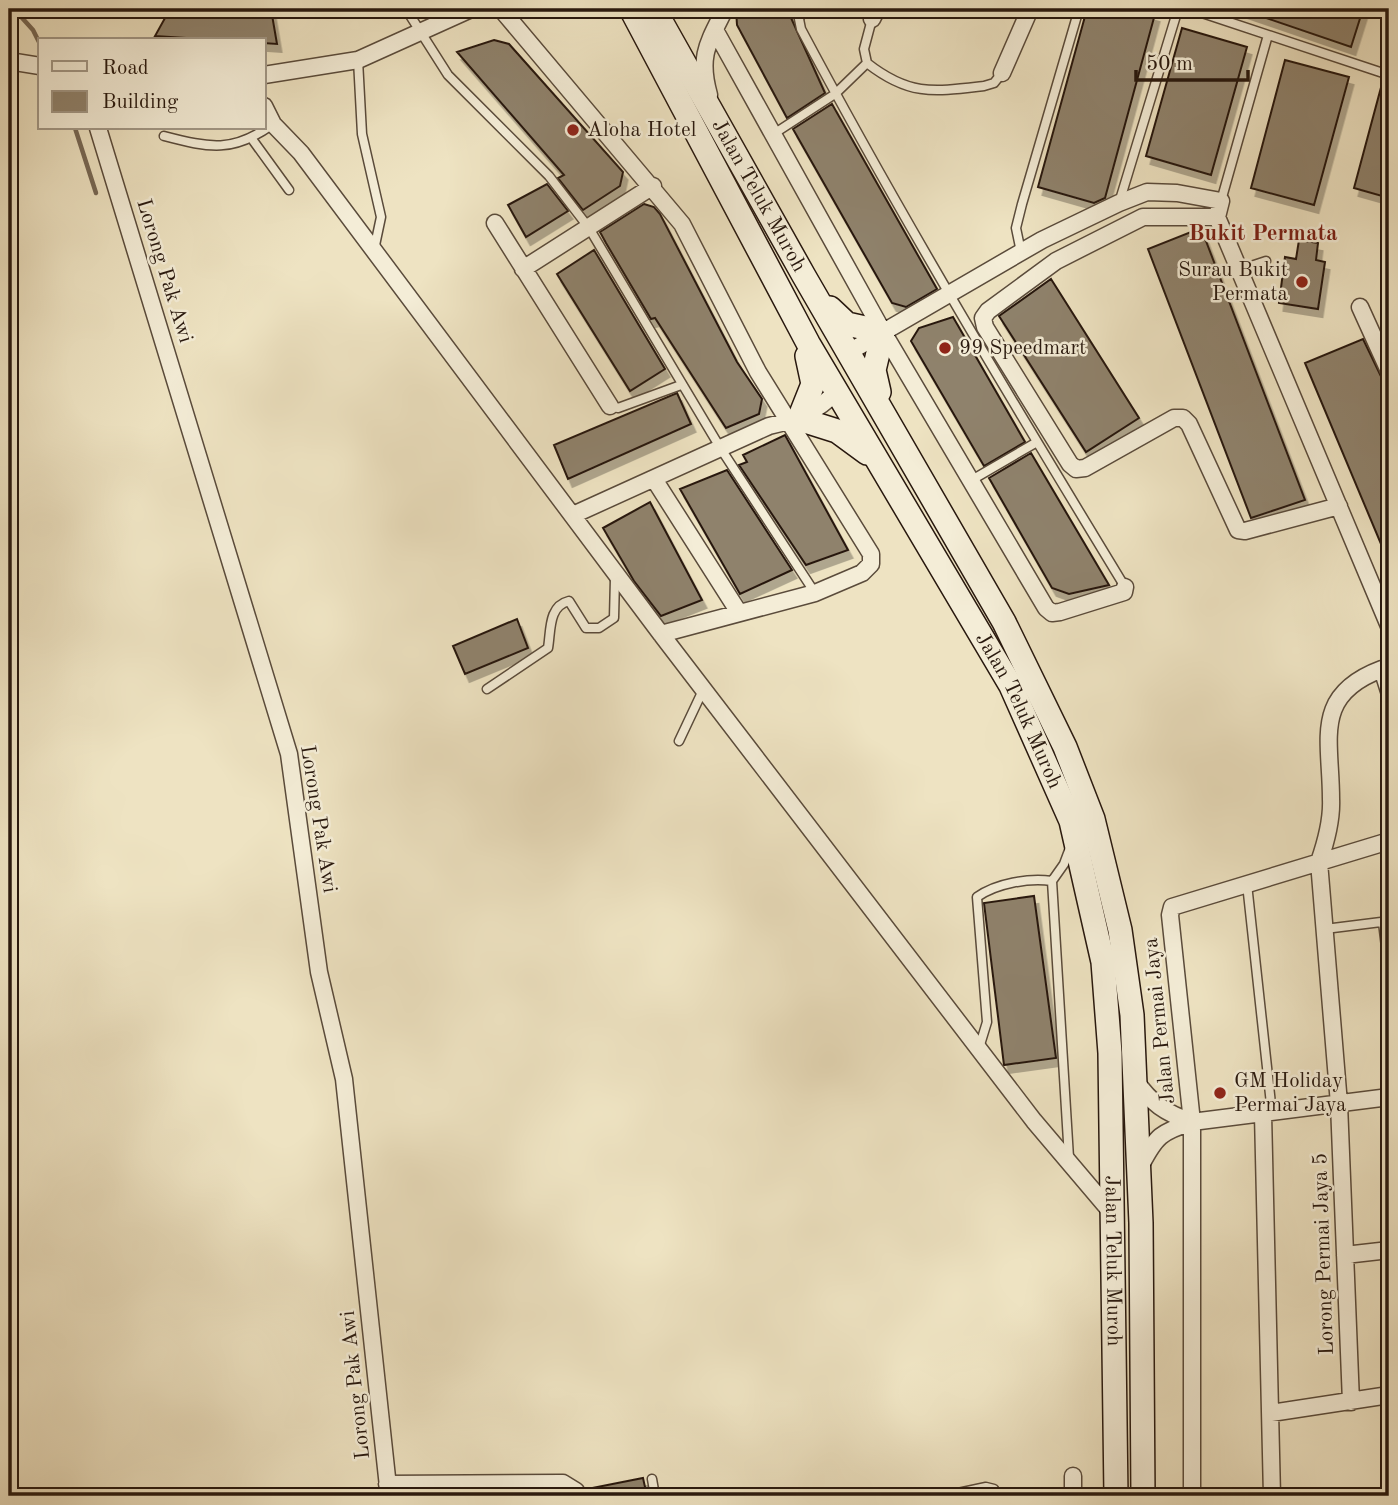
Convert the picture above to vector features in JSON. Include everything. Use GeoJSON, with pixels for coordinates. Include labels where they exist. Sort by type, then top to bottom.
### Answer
{"type":"FeatureCollection","features":[{"type":"Feature","properties":{"kind":"main road","name":"Jalan Teluk Muroh"},"geometry":{"type":"LineString","coordinates":[[631,9],[802,333],[1011,686],[1071,821],[1103,962],[1110,1053],[1116,1496]]}},
{"type":"Feature","properties":{"kind":"main road","name":"Jalan Teluk Muroh"},"geometry":{"type":"LineString","coordinates":[[654,9],[804,276],[891,423],[1031,675],[1093,819],[1120,930],[1132,1014],[1139,1169],[1146,1489]]}},
{"type":"Feature","properties":{"kind":"main road"},"geometry":{"type":"LineString","coordinates":[[804,276],[847,324],[883,332],[874,379],[891,423]]}},
{"type":"Feature","properties":{"kind":"main road"},"geometry":{"type":"LineString","coordinates":[[802,333],[824,350],[849,352],[837,391],[862,390],[875,397]]}},
{"type":"Feature","properties":{"kind":"main road"},"geometry":{"type":"LineString","coordinates":[[802,333],[813,384],[795,421],[837,431],[882,467]]}},
{"type":"Feature","properties":{"kind":"street"},"geometry":{"type":"LineString","coordinates":[[266,75],[358,60],[471,9]]}},
{"type":"Feature","properties":{"kind":"street"},"geometry":{"type":"LineString","coordinates":[[501,9],[682,224],[758,372],[795,421],[871,554],[871,564],[862,573],[815,593],[738,611],[661,634]]}},
{"type":"Feature","properties":{"kind":"street"},"geometry":{"type":"LineString","coordinates":[[716,119],[705,79],[705,50],[725,9]]}},
{"type":"Feature","properties":{"kind":"street"},"geometry":{"type":"LineString","coordinates":[[1002,72],[1030,9]]}},
{"type":"Feature","properties":{"kind":"street"},"geometry":{"type":"LineString","coordinates":[[715,30],[775,133],[883,332],[1046,608],[1052,613],[1124,592],[1125,586]]}},
{"type":"Feature","properties":{"kind":"street"},"geometry":{"type":"LineString","coordinates":[[666,31],[686,47],[705,50]]}},
{"type":"Feature","properties":{"kind":"street"},"geometry":{"type":"LineString","coordinates":[[9,61],[38,66]]}},
{"type":"Feature","properties":{"kind":"street"},"geometry":{"type":"LineString","coordinates":[[266,110],[273,124],[300,153],[661,634],[979,1049],[1069,1165],[1112,1213]]}},
{"type":"Feature","properties":{"kind":"street","name":"Lorong Pak Awi"},"geometry":{"type":"LineString","coordinates":[[99,130],[289,754],[319,972],[344,1079],[388,1490]]}},
{"type":"Feature","properties":{"kind":"street"},"geometry":{"type":"LineString","coordinates":[[523,269],[653,187]]}},
{"type":"Feature","properties":{"kind":"street"},"geometry":{"type":"LineString","coordinates":[[849,352],[1021,252],[1119,203],[1147,192],[1177,193],[1219,209]]}},
{"type":"Feature","properties":{"kind":"street"},"geometry":{"type":"LineString","coordinates":[[1219,209],[1239,270],[1389,626]]}},
{"type":"Feature","properties":{"kind":"street"},"geometry":{"type":"LineString","coordinates":[[1219,209],[1143,217],[1056,261],[988,312],[983,318],[985,327],[1070,464],[1076,469],[1085,468],[1174,418],[1182,418],[1189,424],[1238,530],[1245,531],[1339,506]]}},
{"type":"Feature","properties":{"kind":"street"},"geometry":{"type":"LineString","coordinates":[[495,223],[610,406]]}},
{"type":"Feature","properties":{"kind":"street"},"geometry":{"type":"LineString","coordinates":[[1360,307],[1389,371]]}},
{"type":"Feature","properties":{"kind":"street"},"geometry":{"type":"LineString","coordinates":[[573,514],[769,426],[795,421],[816,410],[837,391]]}},
{"type":"Feature","properties":{"kind":"street"},"geometry":{"type":"LineString","coordinates":[[654,479],[738,611]]}},
{"type":"Feature","properties":{"kind":"street"},"geometry":{"type":"LineString","coordinates":[[1319,862],[1327,839],[1332,800],[1326,739],[1334,710],[1350,684],[1386,666],[1389,691]]}},
{"type":"Feature","properties":{"kind":"street"},"geometry":{"type":"LineString","coordinates":[[1247,884],[1389,841]]}},
{"type":"Feature","properties":{"kind":"street","name":"Lorong Permai Jaya 5"},"geometry":{"type":"LineString","coordinates":[[1319,862],[1339,1104],[1351,1402]]}},
{"type":"Feature","properties":{"kind":"street","name":"Jalan Permai Jaya"},"geometry":{"type":"LineString","coordinates":[[1192,1496],[1192,1122],[1170,915],[1172,907],[1178,903],[1247,884]]}},
{"type":"Feature","properties":{"kind":"street"},"geometry":{"type":"LineString","coordinates":[[1135,1080],[1149,1099],[1166,1113],[1192,1122]]}},
{"type":"Feature","properties":{"kind":"street"},"geometry":{"type":"LineString","coordinates":[[1139,1169],[1154,1140],[1165,1130],[1192,1122],[1389,1097]]}},
{"type":"Feature","properties":{"kind":"street"},"geometry":{"type":"LineString","coordinates":[[1267,1114],[1272,1496]]}},
{"type":"Feature","properties":{"kind":"street"},"geometry":{"type":"LineString","coordinates":[[1345,1255],[1389,1250]]}},
{"type":"Feature","properties":{"kind":"street"},"geometry":{"type":"LineString","coordinates":[[1271,1413],[1389,1395]]}},
{"type":"Feature","properties":{"kind":"street"},"geometry":{"type":"LineString","coordinates":[[1073,1476],[1073,1496]]}},
{"type":"Feature","properties":{"kind":"street"},"geometry":{"type":"LineString","coordinates":[[388,1490],[494,1490],[562,1483],[576,1491],[578,1496]]}},
{"type":"Feature","properties":{"kind":"lane"},"geometry":{"type":"LineString","coordinates":[[406,9],[448,75],[549,176],[589,228],[681,385],[815,593]]}},
{"type":"Feature","properties":{"kind":"lane"},"geometry":{"type":"LineString","coordinates":[[804,9],[799,19],[801,29],[835,94],[947,295],[1125,586]]}},
{"type":"Feature","properties":{"kind":"lane"},"geometry":{"type":"LineString","coordinates":[[1021,252],[1016,228],[1079,9]]}},
{"type":"Feature","properties":{"kind":"lane"},"geometry":{"type":"LineString","coordinates":[[1119,203],[1178,9]]}},
{"type":"Feature","properties":{"kind":"lane"},"geometry":{"type":"LineString","coordinates":[[1190,9],[1389,75]]}},
{"type":"Feature","properties":{"kind":"lane"},"geometry":{"type":"LineString","coordinates":[[875,14],[864,49],[867,63],[881,74],[915,90],[984,86],[994,83],[1002,72]]}},
{"type":"Feature","properties":{"kind":"lane"},"geometry":{"type":"LineString","coordinates":[[1219,209],[1268,35]]}},
{"type":"Feature","properties":{"kind":"lane"},"geometry":{"type":"LineString","coordinates":[[358,60],[362,134],[381,217],[373,253]]}},
{"type":"Feature","properties":{"kind":"lane"},"geometry":{"type":"LineString","coordinates":[[775,133],[835,94],[867,63]]}},
{"type":"Feature","properties":{"kind":"lane"},"geometry":{"type":"LineString","coordinates":[[266,129],[273,124]]}},
{"type":"Feature","properties":{"kind":"lane"},"geometry":{"type":"LineString","coordinates":[[164,136],[207,147],[227,146],[252,139],[265,130]]}},
{"type":"Feature","properties":{"kind":"lane"},"geometry":{"type":"LineString","coordinates":[[252,139],[289,190]]}},
{"type":"Feature","properties":{"kind":"lane"},"geometry":{"type":"LineString","coordinates":[[1239,270],[1266,261]]}},
{"type":"Feature","properties":{"kind":"lane"},"geometry":{"type":"LineString","coordinates":[[610,406],[618,408],[681,385]]}},
{"type":"Feature","properties":{"kind":"lane"},"geometry":{"type":"LineString","coordinates":[[970,481],[1037,442]]}},
{"type":"Feature","properties":{"kind":"lane"},"geometry":{"type":"LineString","coordinates":[[487,689],[548,648],[554,609],[561,603],[569,601],[586,628],[599,628],[614,618],[615,571]]}},
{"type":"Feature","properties":{"kind":"lane"},"geometry":{"type":"LineString","coordinates":[[679,741],[704,688]]}},
{"type":"Feature","properties":{"kind":"lane"},"geometry":{"type":"LineString","coordinates":[[1069,1165],[1052,881],[1069,854],[1071,821]]}},
{"type":"Feature","properties":{"kind":"lane"},"geometry":{"type":"LineString","coordinates":[[979,1049],[986,1022],[975,906],[977,897],[984,892],[1032,879],[1052,881]]}},
{"type":"Feature","properties":{"kind":"lane"},"geometry":{"type":"LineString","coordinates":[[1247,884],[1267,1114]]}},
{"type":"Feature","properties":{"kind":"lane"},"geometry":{"type":"LineString","coordinates":[[1325,929],[1386,921],[1389,972]]}},
{"type":"Feature","properties":{"kind":"lane"},"geometry":{"type":"LineString","coordinates":[[652,1479],[655,1496]]}},
{"type":"Feature","properties":{"kind":"lane"},"geometry":{"type":"LineString","coordinates":[[944,1496],[986,1487],[995,1489],[998,1496]]}},
{"type":"Feature","properties":{"kind":"building"},"geometry":{"type":"Polygon","coordinates":[[[170,9],[271,9],[277,44],[266,43],[266,38],[155,36],[170,9]]]}},
{"type":"Feature","properties":{"kind":"building"},"geometry":{"type":"Polygon","coordinates":[[[736,9],[787,9],[825,93],[787,118],[737,25],[736,9]]]}},
{"type":"Feature","properties":{"kind":"building"},"geometry":{"type":"Polygon","coordinates":[[[1087,9],[1136,9],[1155,14],[1105,198],[1094,203],[1038,187],[1087,9]]]}},
{"type":"Feature","properties":{"kind":"building"},"geometry":{"type":"Polygon","coordinates":[[[1240,9],[1363,9],[1351,47],[1240,9]]]}},
{"type":"Feature","properties":{"kind":"building"},"geometry":{"type":"Polygon","coordinates":[[[1182,28],[1247,47],[1211,175],[1146,156],[1182,28]]]}},
{"type":"Feature","properties":{"kind":"building"},"geometry":{"type":"Polygon","coordinates":[[[494,40],[509,44],[623,172],[620,186],[583,210],[558,178],[564,175],[457,52],[494,40]]]}},
{"type":"Feature","properties":{"kind":"building"},"geometry":{"type":"Polygon","coordinates":[[[1285,60],[1349,77],[1314,205],[1251,188],[1285,60]]]}},
{"type":"Feature","properties":{"kind":"building"},"geometry":{"type":"Polygon","coordinates":[[[1383,80],[1389,81],[1389,198],[1354,188],[1383,80]]]}},
{"type":"Feature","properties":{"kind":"building"},"geometry":{"type":"Polygon","coordinates":[[[832,104],[937,289],[906,307],[892,303],[793,129],[832,104]]]}},
{"type":"Feature","properties":{"kind":"building"},"geometry":{"type":"Polygon","coordinates":[[[547,184],[568,211],[526,237],[508,205],[547,184]]]}},
{"type":"Feature","properties":{"kind":"building"},"geometry":{"type":"Polygon","coordinates":[[[644,204],[654,207],[660,214],[737,362],[762,399],[759,414],[726,428],[655,318],[651,319],[606,243],[600,232],[644,204]]]}},
{"type":"Feature","properties":{"kind":"building"},"geometry":{"type":"Polygon","coordinates":[[[1201,228],[1305,500],[1251,518],[1148,249],[1201,228]]]}},
{"type":"Feature","properties":{"kind":"building","name":"Surau Bukit Permata"},"geometry":{"type":"Polygon","coordinates":[[[1299,240],[1318,243],[1316,260],[1325,262],[1318,309],[1279,303],[1285,257],[1296,259],[1299,240]]]}},
{"type":"Feature","properties":{"kind":"building"},"geometry":{"type":"Polygon","coordinates":[[[594,250],[665,369],[630,391],[557,274],[594,250]]]}},
{"type":"Feature","properties":{"kind":"building"},"geometry":{"type":"Polygon","coordinates":[[[1051,279],[1139,418],[1086,452],[999,316],[1051,279]]]}},
{"type":"Feature","properties":{"kind":"building"},"geometry":{"type":"Polygon","coordinates":[[[953,317],[1025,442],[984,466],[911,341],[919,328],[953,317]]]}},
{"type":"Feature","properties":{"kind":"building"},"geometry":{"type":"Polygon","coordinates":[[[1363,339],[1389,393],[1389,563],[1305,363],[1363,339]]]}},
{"type":"Feature","properties":{"kind":"building"},"geometry":{"type":"Polygon","coordinates":[[[677,393],[691,424],[568,479],[554,445],[677,393]]]}},
{"type":"Feature","properties":{"kind":"building"},"geometry":{"type":"Polygon","coordinates":[[[785,435],[848,550],[806,565],[739,465],[747,462],[743,455],[785,435]]]}},
{"type":"Feature","properties":{"kind":"building"},"geometry":{"type":"Polygon","coordinates":[[[1031,453],[1109,585],[1069,594],[1052,588],[989,478],[1031,453]]]}},
{"type":"Feature","properties":{"kind":"building"},"geometry":{"type":"Polygon","coordinates":[[[727,470],[792,570],[740,594],[680,489],[727,470]]]}},
{"type":"Feature","properties":{"kind":"building"},"geometry":{"type":"Polygon","coordinates":[[[650,502],[702,600],[661,616],[634,581],[603,528],[650,502]]]}},
{"type":"Feature","properties":{"kind":"building"},"geometry":{"type":"Polygon","coordinates":[[[517,619],[528,648],[465,674],[453,646],[517,619]]]}},
{"type":"Feature","properties":{"kind":"building"},"geometry":{"type":"Polygon","coordinates":[[[1034,896],[1056,1058],[1004,1065],[984,903],[1034,896]]]}},
{"type":"Feature","properties":{"kind":"building"},"geometry":{"type":"Polygon","coordinates":[[[643,1478],[647,1496],[588,1496],[587,1489],[643,1478]]]}},
{"type":"Feature","properties":{"kind":"waterway"},"geometry":{"type":"LineString","coordinates":[[14,9],[33,30],[38,40]]}},
{"type":"Feature","properties":{"kind":"waterway"},"geometry":{"type":"LineString","coordinates":[[76,130],[96,193]]}},
{"type":"Feature","properties":{"kind":"place","name":"Aloha Hotel"},"geometry":{"type":"Point","coordinates":[573,130]}},
{"type":"Feature","properties":{"kind":"place","name":"Surau Bukit Permata"},"geometry":{"type":"Point","coordinates":[1302,282]}},
{"type":"Feature","properties":{"kind":"place","name":"99 Speedmart"},"geometry":{"type":"Point","coordinates":[945,348]}},
{"type":"Feature","properties":{"kind":"place","name":"GM Holiday Permai Jaya"},"geometry":{"type":"Point","coordinates":[1220,1093]}},
{"type":"Feature","properties":{"kind":"district","name":"Bukit Permata"},"geometry":{"type":"Point","coordinates":[1263,233]}}]}
